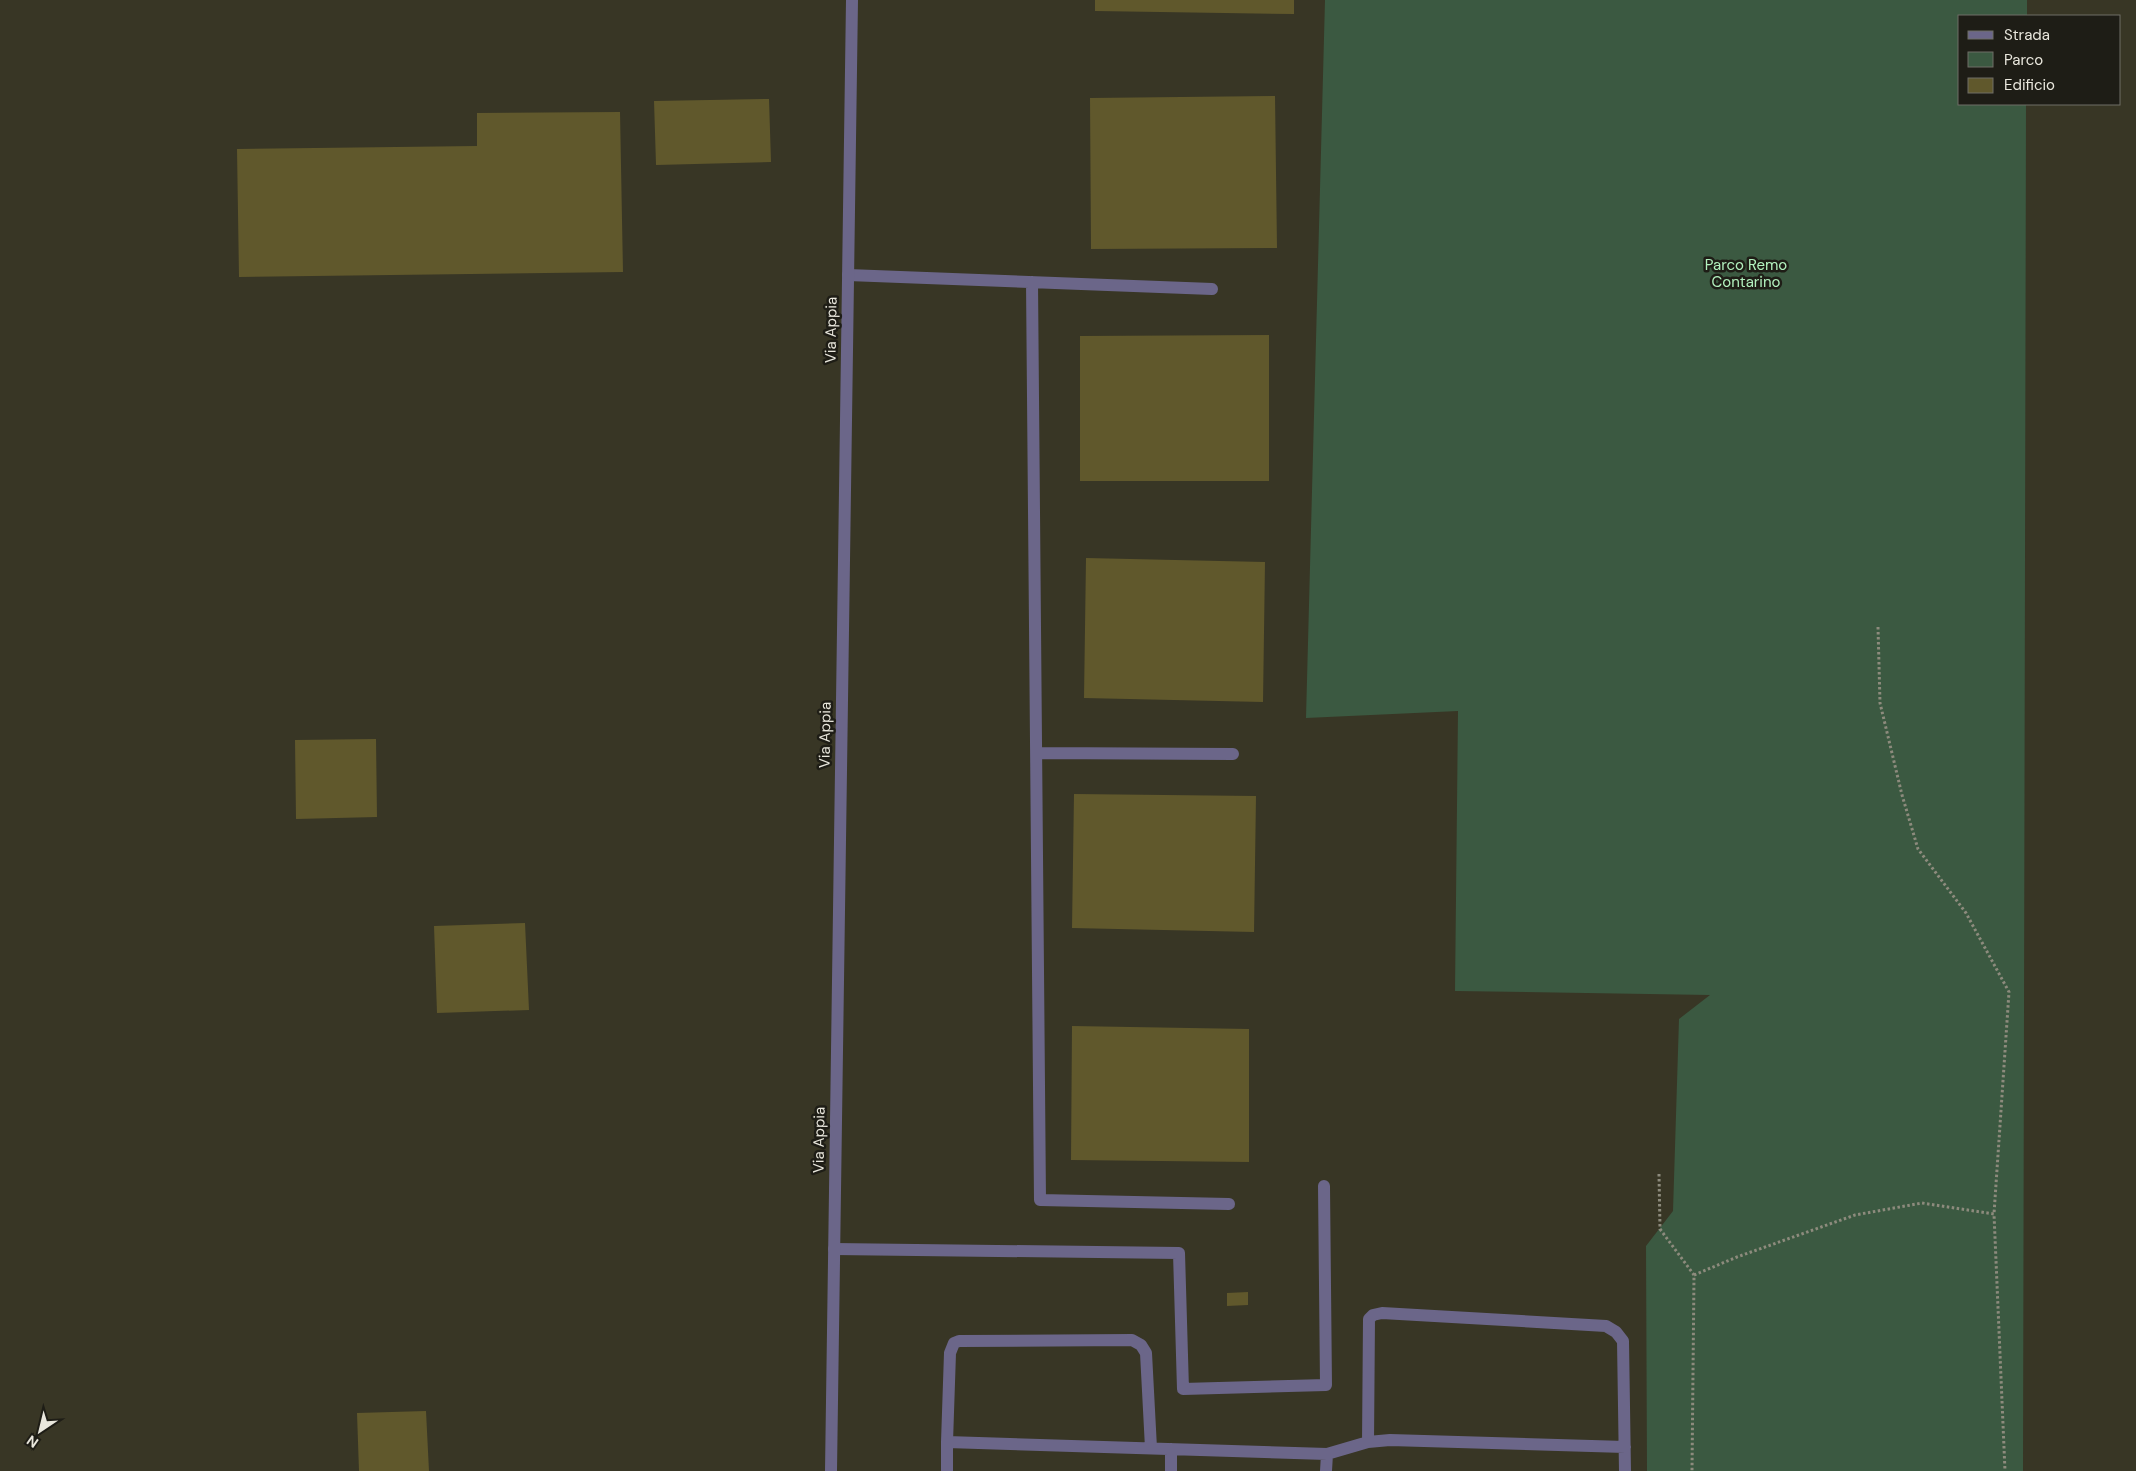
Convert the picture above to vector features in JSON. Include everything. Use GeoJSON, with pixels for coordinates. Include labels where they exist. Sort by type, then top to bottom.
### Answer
{"type":"FeatureCollection","features":[{"type":"Feature","properties":{"kind":"street","name":"Via Appia"},"geometry":{"type":"LineString","coordinates":[[831,1471],[852,0]]}},
{"type":"Feature","properties":{"kind":"street"},"geometry":{"type":"LineString","coordinates":[[848,275],[1212,289]]}},
{"type":"Feature","properties":{"kind":"street"},"geometry":{"type":"LineString","coordinates":[[1032,282],[1038,752],[1040,1200],[1229,1204]]}},
{"type":"Feature","properties":{"kind":"street"},"geometry":{"type":"LineString","coordinates":[[1038,752],[1233,754]]}},
{"type":"Feature","properties":{"kind":"street"},"geometry":{"type":"LineString","coordinates":[[834,1249],[1179,1253],[1184,1389],[1326,1385],[1324,1186]]}},
{"type":"Feature","properties":{"kind":"street"},"geometry":{"type":"LineString","coordinates":[[1368,1442],[1369,1319],[1373,1315],[1382,1313],[1606,1326],[1616,1332],[1623,1342],[1625,1471]]}},
{"type":"Feature","properties":{"kind":"street"},"geometry":{"type":"LineString","coordinates":[[947,1471],[950,1352],[954,1343],[959,1341],[1132,1340],[1141,1345],[1146,1353],[1151,1448]]}},
{"type":"Feature","properties":{"kind":"street"},"geometry":{"type":"LineString","coordinates":[[947,1442],[1327,1454],[1368,1442],[1390,1440],[1625,1447]]}},
{"type":"Feature","properties":{"kind":"street"},"geometry":{"type":"LineString","coordinates":[[1171,1449],[1171,1471]]}},
{"type":"Feature","properties":{"kind":"street"},"geometry":{"type":"LineString","coordinates":[[1326,1471],[1327,1454]]}},
{"type":"Feature","properties":{"kind":"path"},"geometry":{"type":"LineString","coordinates":[[1878,627],[1880,703],[1902,795],[1918,849],[1966,913],[2010,992],[1994,1214],[2005,1471]]}},
{"type":"Feature","properties":{"kind":"path"},"geometry":{"type":"LineString","coordinates":[[1659,1174],[1660,1229],[1694,1275],[1692,1471]]}},
{"type":"Feature","properties":{"kind":"path"},"geometry":{"type":"LineString","coordinates":[[1694,1275],[1737,1257],[1855,1215],[1922,1203],[1994,1214]]}},
{"type":"Feature","properties":{"kind":"green space","name":"Parco Remo Contarino"},"geometry":{"type":"Polygon","coordinates":[[[1325,0],[2027,0],[2027,15],[1958,15],[1958,105],[2026,105],[2023,1471],[1647,1471],[1646,1246],[1673,1211],[1679,1019],[1710,995],[1455,991],[1458,711],[1306,718],[1325,0]]]}},
{"type":"Feature","properties":{"kind":"building"},"geometry":{"type":"Polygon","coordinates":[[[1095,0],[1294,0],[1294,14],[1095,11],[1095,0]]]}},
{"type":"Feature","properties":{"kind":"building"},"geometry":{"type":"Polygon","coordinates":[[[1275,96],[1277,248],[1091,249],[1090,98],[1275,96]]]}},
{"type":"Feature","properties":{"kind":"building"},"geometry":{"type":"Polygon","coordinates":[[[769,99],[771,162],[656,165],[654,101],[769,99]]]}},
{"type":"Feature","properties":{"kind":"building"},"geometry":{"type":"Polygon","coordinates":[[[620,112],[623,272],[239,277],[237,149],[477,146],[477,113],[620,112]]]}},
{"type":"Feature","properties":{"kind":"building"},"geometry":{"type":"Polygon","coordinates":[[[1269,335],[1269,481],[1080,481],[1080,336],[1269,335]]]}},
{"type":"Feature","properties":{"kind":"building"},"geometry":{"type":"Polygon","coordinates":[[[1086,558],[1265,562],[1263,702],[1084,698],[1086,558]]]}},
{"type":"Feature","properties":{"kind":"building"},"geometry":{"type":"Polygon","coordinates":[[[376,739],[377,817],[296,819],[295,740],[376,739]]]}},
{"type":"Feature","properties":{"kind":"building"},"geometry":{"type":"Polygon","coordinates":[[[1074,794],[1256,796],[1254,932],[1072,928],[1074,794]]]}},
{"type":"Feature","properties":{"kind":"building"},"geometry":{"type":"Polygon","coordinates":[[[525,923],[529,1010],[437,1013],[434,926],[525,923]]]}},
{"type":"Feature","properties":{"kind":"building"},"geometry":{"type":"Polygon","coordinates":[[[1072,1026],[1249,1029],[1249,1162],[1071,1160],[1072,1026]]]}},
{"type":"Feature","properties":{"kind":"building"},"geometry":{"type":"Polygon","coordinates":[[[1248,1292],[1248,1305],[1227,1306],[1227,1293],[1248,1292]]]}},
{"type":"Feature","properties":{"kind":"building"},"geometry":{"type":"Polygon","coordinates":[[[426,1411],[429,1471],[359,1471],[357,1413],[426,1411]]]}}]}
